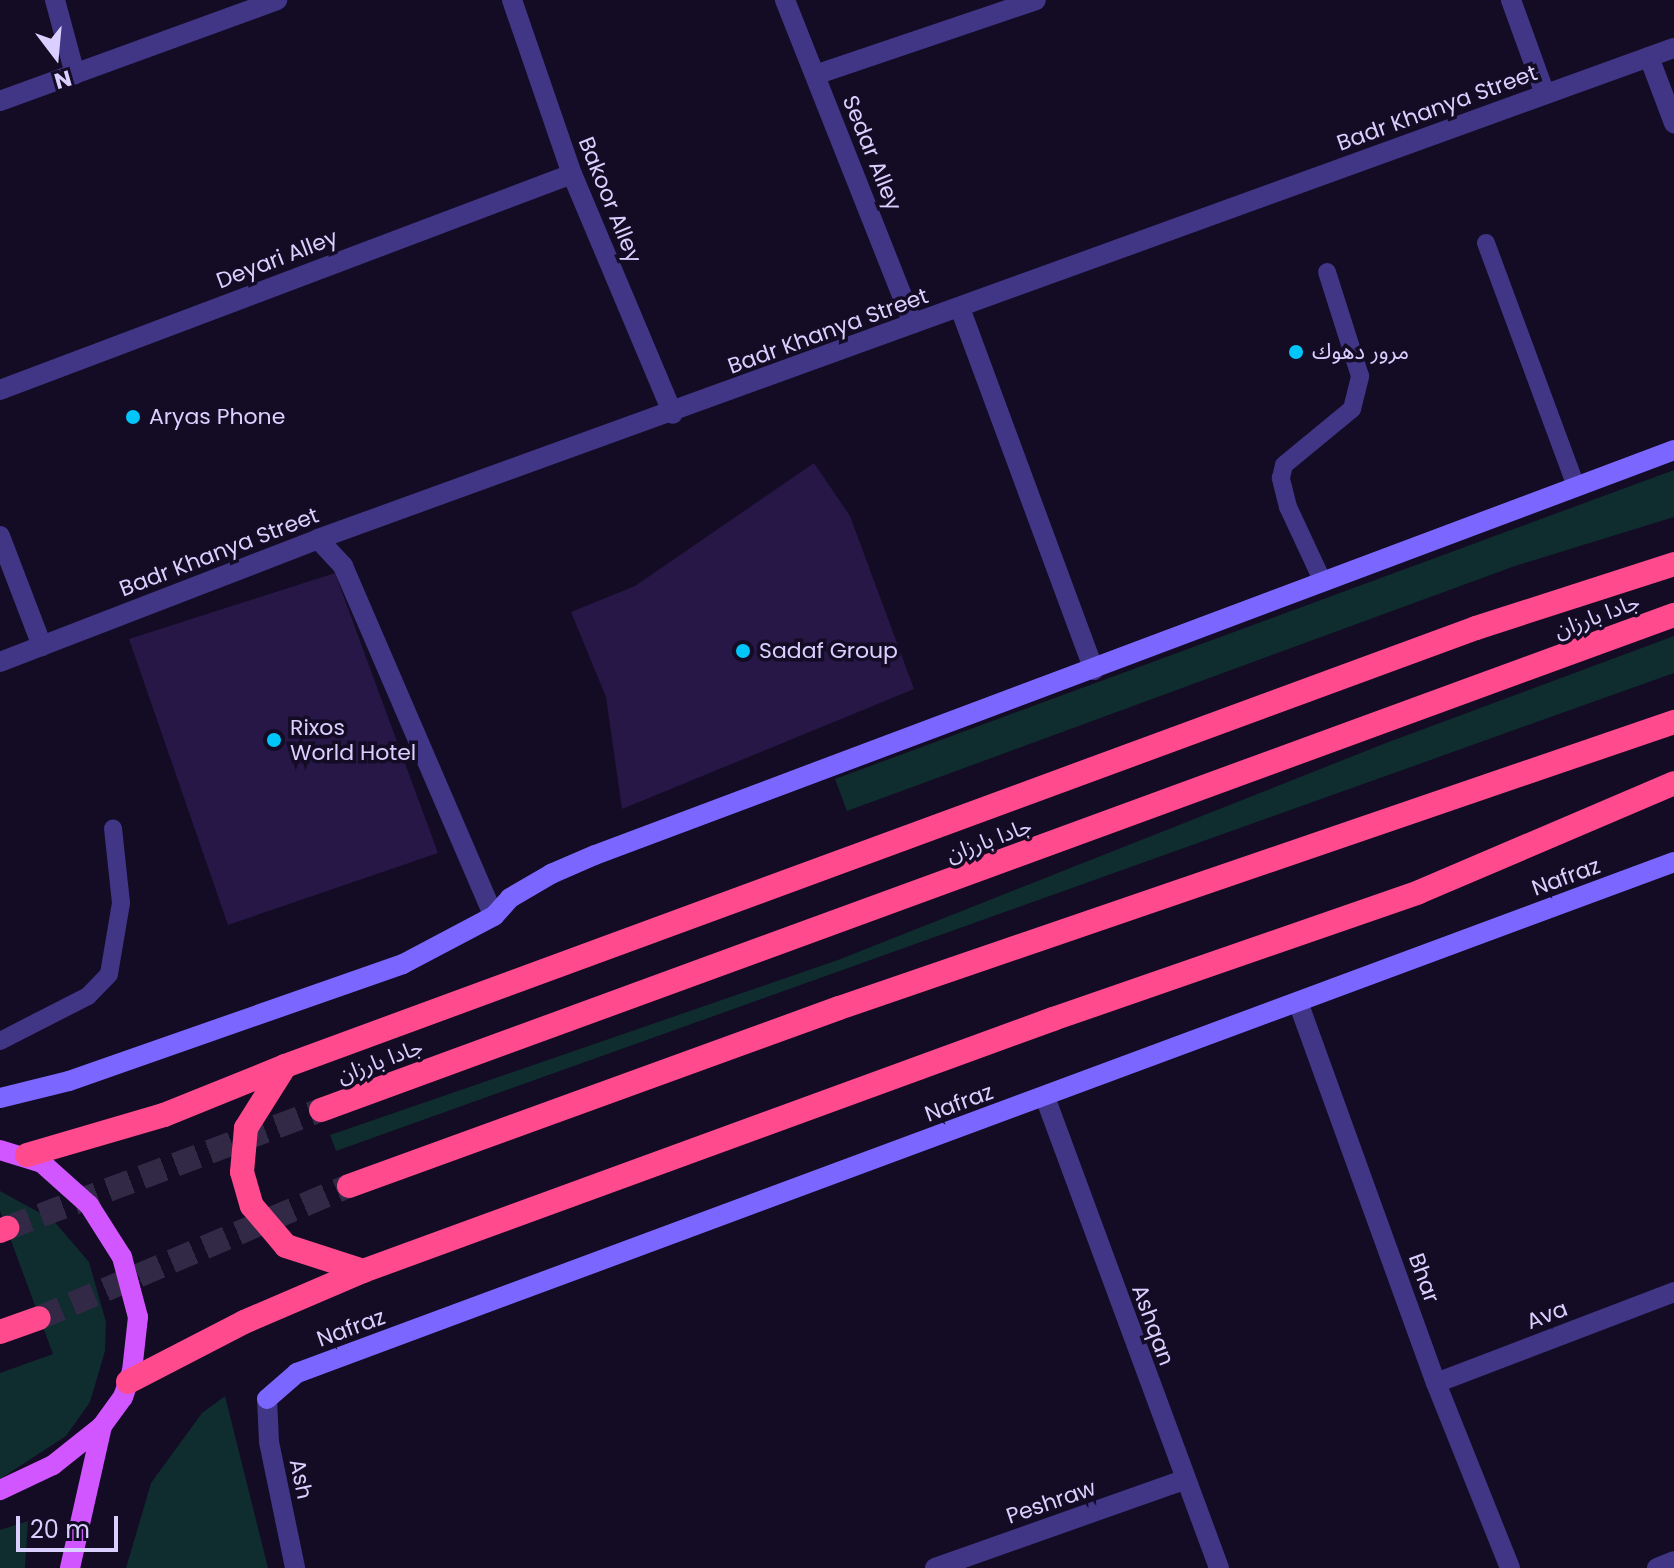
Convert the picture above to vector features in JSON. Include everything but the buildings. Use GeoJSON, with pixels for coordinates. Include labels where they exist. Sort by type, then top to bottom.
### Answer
{"type":"FeatureCollection","features":[{"type":"Feature","properties":{"kind":"highway"},"geometry":{"type":"LineString","coordinates":[[27,1155],[164,1115],[285,1066],[1476,628],[1674,564]]}},
{"type":"Feature","properties":{"kind":"highway","name":"جادا بارزان"},"geometry":{"type":"LineString","coordinates":[[321,1110],[1674,615]]}},
{"type":"Feature","properties":{"kind":"highway"},"geometry":{"type":"LineString","coordinates":[[349,1186],[839,1008],[1674,722]]}},
{"type":"Feature","properties":{"kind":"highway"},"geometry":{"type":"LineString","coordinates":[[128,1382],[244,1322],[363,1271],[1053,1019],[1419,892],[1674,783]]}},
{"type":"Feature","properties":{"kind":"highway"},"geometry":{"type":"LineString","coordinates":[[285,1066],[246,1128],[242,1172],[252,1206],[286,1246],[363,1271]]}},
{"type":"Feature","properties":{"kind":"highway"},"geometry":{"type":"LineString","coordinates":[[0,1332],[39,1318]]}},
{"type":"Feature","properties":{"kind":"main road"},"geometry":{"type":"LineString","coordinates":[[0,1098],[69,1081],[403,964],[494,916],[510,898],[595,855],[1674,450]]}},
{"type":"Feature","properties":{"kind":"main road","name":"Nafraz"},"geometry":{"type":"LineString","coordinates":[[267,1399],[297,1373],[1674,862]]}},
{"type":"Feature","properties":{"kind":"main road"},"geometry":{"type":"LineString","coordinates":[[0,1150],[27,1155],[68,1181],[108,1231],[122,1257],[138,1317],[138,1346],[128,1382],[102,1426],[70,1568]]}},
{"type":"Feature","properties":{"kind":"main road"},"geometry":{"type":"LineString","coordinates":[[0,1490],[53,1465],[102,1426]]}},
{"type":"Feature","properties":{"kind":"street"},"geometry":{"type":"LineString","coordinates":[[55,0],[75,74]]}},
{"type":"Feature","properties":{"kind":"street"},"geometry":{"type":"LineString","coordinates":[[0,101],[277,0]]}},
{"type":"Feature","properties":{"kind":"street","name":"Bakoor Alley"},"geometry":{"type":"LineString","coordinates":[[512,0],[572,174],[673,414]]}},
{"type":"Feature","properties":{"kind":"street","name":"Sedar Alley"},"geometry":{"type":"LineString","coordinates":[[785,0],[913,324]]}},
{"type":"Feature","properties":{"kind":"street"},"geometry":{"type":"LineString","coordinates":[[815,75],[1036,0]]}},
{"type":"Feature","properties":{"kind":"street"},"geometry":{"type":"LineString","coordinates":[[1511,0],[1545,94]]}},
{"type":"Feature","properties":{"kind":"street","name":"Badr Khanya Street"},"geometry":{"type":"LineString","coordinates":[[0,662],[318,539],[673,414],[1674,48]]}},
{"type":"Feature","properties":{"kind":"street"},"geometry":{"type":"LineString","coordinates":[[1649,57],[1674,123]]}},
{"type":"Feature","properties":{"kind":"street","name":"Deyari Alley"},"geometry":{"type":"LineString","coordinates":[[0,390],[572,174]]}},
{"type":"Feature","properties":{"kind":"street"},"geometry":{"type":"LineString","coordinates":[[960,308],[1094,670]]}},
{"type":"Feature","properties":{"kind":"street"},"geometry":{"type":"LineString","coordinates":[[0,536],[42,646]]}},
{"type":"Feature","properties":{"kind":"street"},"geometry":{"type":"LineString","coordinates":[[318,539],[343,566],[494,916]]}},
{"type":"Feature","properties":{"kind":"street","name":"Bhar"},"geometry":{"type":"LineString","coordinates":[[1298,1002],[1436,1383],[1510,1568]]}},
{"type":"Feature","properties":{"kind":"street","name":"Ashqan"},"geometry":{"type":"LineString","coordinates":[[1045,1097],[1183,1480],[1219,1568]]}},
{"type":"Feature","properties":{"kind":"street","name":"Ava"},"geometry":{"type":"LineString","coordinates":[[1436,1383],[1674,1292]]}},
{"type":"Feature","properties":{"kind":"street","name":"Ash"},"geometry":{"type":"LineString","coordinates":[[267,1399],[269,1442],[295,1568]]}},
{"type":"Feature","properties":{"kind":"street","name":"Peshraw"},"geometry":{"type":"LineString","coordinates":[[935,1568],[1183,1480]]}},
{"type":"Feature","properties":{"kind":"street"},"geometry":{"type":"LineString","coordinates":[[1657,1568],[1674,1561]]}},
{"type":"Feature","properties":{"kind":"lane"},"geometry":{"type":"LineString","coordinates":[[1486,243],[1576,486]]}},
{"type":"Feature","properties":{"kind":"lane"},"geometry":{"type":"LineString","coordinates":[[1323,582],[1288,507],[1281,478],[1284,465],[1352,409],[1360,376],[1327,272]]}},
{"type":"Feature","properties":{"kind":"lane"},"geometry":{"type":"LineString","coordinates":[[4,1032],[88,996],[109,974],[121,903],[113,828]]}},
{"type":"Feature","properties":{"kind":"green space"},"geometry":{"type":"Polygon","coordinates":[[[1674,470],[1674,517],[1515,566],[847,811],[835,779],[1674,470]]]}},
{"type":"Feature","properties":{"kind":"green space"},"geometry":{"type":"Polygon","coordinates":[[[1674,636],[1674,673],[336,1151],[330,1135],[838,960],[1386,743],[1674,636]]]}},
{"type":"Feature","properties":{"kind":"green space"},"geometry":{"type":"Polygon","coordinates":[[[0,1191],[53,1220],[89,1262],[106,1322],[105,1351],[90,1402],[66,1436],[0,1479],[0,1373],[53,1354],[0,1211],[0,1191]]]}},
{"type":"Feature","properties":{"kind":"green space"},"geometry":{"type":"Polygon","coordinates":[[[225,1396],[268,1568],[126,1568],[151,1483],[202,1413],[225,1396]]]}},
{"type":"Feature","properties":{"kind":"green space"},"geometry":{"type":"Polygon","coordinates":[[[28,1521],[25,1568],[0,1568],[0,1530],[28,1521]]]}},
{"type":"Feature","properties":{"kind":"tunnel"},"geometry":{"type":"LineString","coordinates":[[7,1228],[321,1110]]}},
{"type":"Feature","properties":{"kind":"tunnel"},"geometry":{"type":"LineString","coordinates":[[39,1318],[349,1186]]}},
{"type":"Feature","properties":{"kind":"place","name":"مرور دهوك"},"geometry":{"type":"Point","coordinates":[1296,352]}},
{"type":"Feature","properties":{"kind":"place","name":"Aryas Phone"},"geometry":{"type":"Point","coordinates":[133,417]}},
{"type":"Feature","properties":{"kind":"place","name":"Sadaf Group"},"geometry":{"type":"Point","coordinates":[743,651]}},
{"type":"Feature","properties":{"kind":"place","name":"Rixos World Hotel"},"geometry":{"type":"Point","coordinates":[274,740]}}]}
